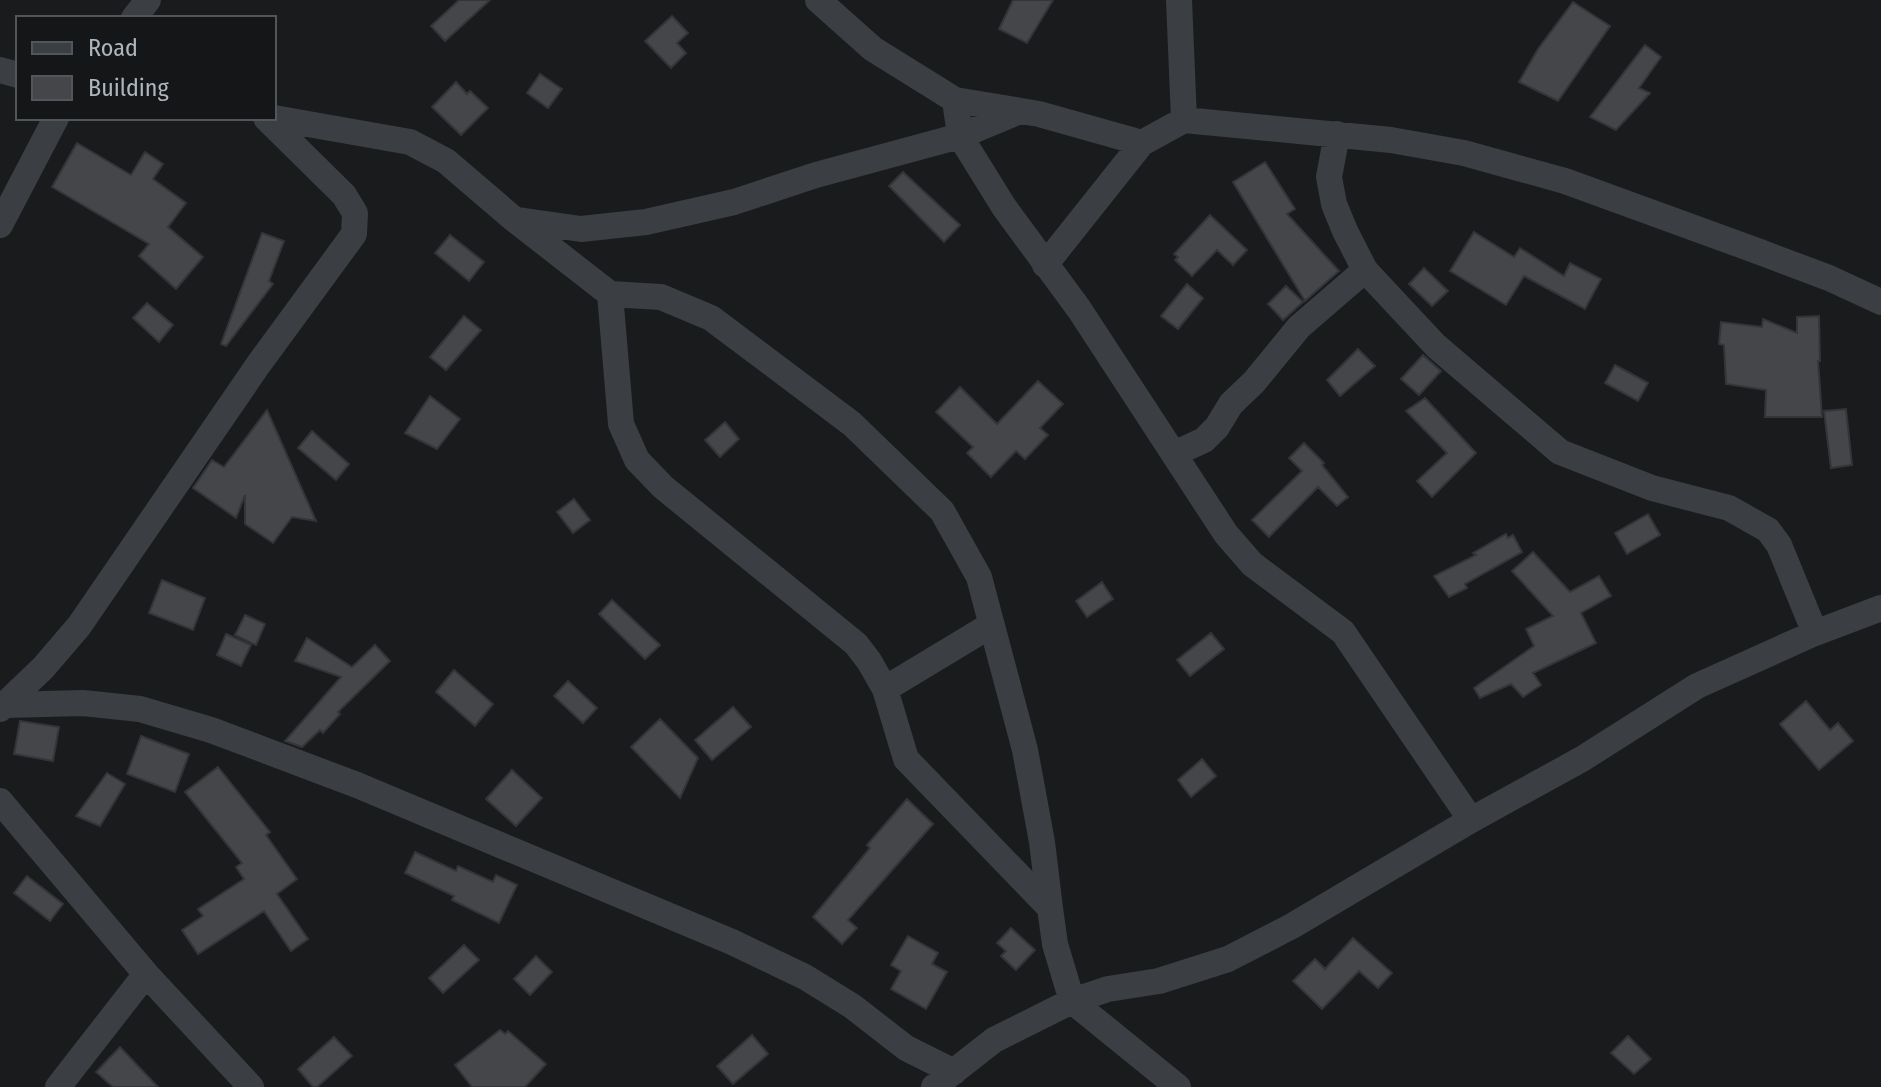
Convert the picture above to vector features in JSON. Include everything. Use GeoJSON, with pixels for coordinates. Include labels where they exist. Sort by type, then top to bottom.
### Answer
{"type":"FeatureCollection","features":[{"type":"Feature","properties":{"kind":"street"},"geometry":{"type":"LineString","coordinates":[[136,16],[148,0]]}},
{"type":"Feature","properties":{"kind":"street"},"geometry":{"type":"LineString","coordinates":[[818,0],[873,49],[955,100],[1020,111],[1142,143]]}},
{"type":"Feature","properties":{"kind":"street"},"geometry":{"type":"LineString","coordinates":[[1179,0],[1184,120]]}},
{"type":"Feature","properties":{"kind":"street"},"geometry":{"type":"LineString","coordinates":[[955,100],[960,136],[1004,207],[1079,309],[1226,534],[1252,564],[1343,632],[1471,820]]}},
{"type":"Feature","properties":{"kind":"street"},"geometry":{"type":"LineString","coordinates":[[515,220],[581,229],[646,222],[734,202],[816,175],[960,136],[1020,111]]}},
{"type":"Feature","properties":{"kind":"street"},"geometry":{"type":"LineString","coordinates":[[276,118],[410,142],[446,161],[610,294],[661,297],[711,318],[852,424],[942,511],[979,577],[1025,750],[1042,842],[1055,944],[1072,1001],[1178,1087]]}},
{"type":"Feature","properties":{"kind":"street"},"geometry":{"type":"LineString","coordinates":[[0,225],[55,120]]}},
{"type":"Feature","properties":{"kind":"street"},"geometry":{"type":"LineString","coordinates":[[3,707],[43,668],[79,626],[258,365],[354,234],[355,213],[344,195],[268,120]]}},
{"type":"Feature","properties":{"kind":"street"},"geometry":{"type":"LineString","coordinates":[[1045,265],[1142,143],[1184,120],[1391,140],[1464,153],[1565,181],[1760,252],[1881,302]]}},
{"type":"Feature","properties":{"kind":"street"},"geometry":{"type":"LineString","coordinates":[[1337,134],[1329,177],[1334,204],[1345,231],[1365,270],[1436,346],[1560,452],[1652,488],[1729,508],[1768,530],[1779,545],[1815,633]]}},
{"type":"Feature","properties":{"kind":"street"},"geometry":{"type":"LineString","coordinates":[[1174,454],[1204,440],[1231,404],[1254,382],[1299,327],[1365,270]]}},
{"type":"Feature","properties":{"kind":"street"},"geometry":{"type":"LineString","coordinates":[[610,294],[621,424],[637,460],[663,487],[856,644],[885,689],[906,759],[1050,908]]}},
{"type":"Feature","properties":{"kind":"street"},"geometry":{"type":"LineString","coordinates":[[3,707],[83,703],[140,709],[211,730],[357,785],[732,942],[805,977],[852,1006],[944,1080],[994,1040],[1072,1001],[1108,989],[1159,981],[1228,959],[1292,926],[1471,820],[1582,759],[1697,686],[1815,633],[1881,608]]}},
{"type":"Feature","properties":{"kind":"street"},"geometry":{"type":"LineString","coordinates":[[885,689],[991,625]]}},
{"type":"Feature","properties":{"kind":"street"},"geometry":{"type":"LineString","coordinates":[[0,801],[146,974],[251,1087]]}},
{"type":"Feature","properties":{"kind":"street"},"geometry":{"type":"LineString","coordinates":[[58,1087],[146,974]]}},
{"type":"Feature","properties":{"kind":"building"},"geometry":{"type":"Polygon","coordinates":[[[459,0],[490,0],[445,41],[431,26],[459,0]]]}},
{"type":"Feature","properties":{"kind":"building"},"geometry":{"type":"Polygon","coordinates":[[[1013,0],[1053,0],[1027,43],[999,29],[1013,0]]]}},
{"type":"Feature","properties":{"kind":"building"},"geometry":{"type":"Polygon","coordinates":[[[1573,2],[1610,26],[1558,101],[1519,82],[1538,49],[1573,2]]]}},
{"type":"Feature","properties":{"kind":"building"},"geometry":{"type":"Polygon","coordinates":[[[672,16],[688,33],[677,43],[686,53],[671,68],[645,41],[672,16]]]}},
{"type":"Feature","properties":{"kind":"building"},"geometry":{"type":"Polygon","coordinates":[[[1645,45],[1661,57],[1639,88],[1650,93],[1616,130],[1590,117],[1645,45]]]}},
{"type":"Feature","properties":{"kind":"building"},"geometry":{"type":"Polygon","coordinates":[[[540,74],[562,89],[548,108],[527,93],[540,74]]]}},
{"type":"Feature","properties":{"kind":"building"},"geometry":{"type":"Polygon","coordinates":[[[456,82],[488,108],[461,135],[432,107],[456,82]]]}},
{"type":"Feature","properties":{"kind":"building"},"geometry":{"type":"Polygon","coordinates":[[[77,143],[131,175],[145,152],[163,164],[153,179],[186,203],[168,227],[203,257],[176,289],[139,256],[149,244],[52,187],[77,143]]]}},
{"type":"Feature","properties":{"kind":"building"},"geometry":{"type":"Polygon","coordinates":[[[1265,162],[1295,209],[1287,214],[1339,271],[1305,301],[1233,182],[1265,162]]]}},
{"type":"Feature","properties":{"kind":"building"},"geometry":{"type":"Polygon","coordinates":[[[903,172],[960,225],[944,242],[889,186],[903,172]]]}},
{"type":"Feature","properties":{"kind":"building"},"geometry":{"type":"Polygon","coordinates":[[[1210,215],[1247,250],[1233,265],[1217,250],[1192,276],[1175,260],[1178,257],[1174,254],[1210,215]]]}},
{"type":"Feature","properties":{"kind":"building"},"geometry":{"type":"Polygon","coordinates":[[[1474,232],[1514,257],[1520,248],[1564,276],[1570,263],[1601,279],[1585,309],[1524,276],[1506,305],[1450,271],[1474,232]]]}},
{"type":"Feature","properties":{"kind":"building"},"geometry":{"type":"Polygon","coordinates":[[[262,233],[284,241],[269,281],[273,284],[226,346],[221,344],[262,233]]]}},
{"type":"Feature","properties":{"kind":"building"},"geometry":{"type":"Polygon","coordinates":[[[450,235],[484,262],[469,281],[435,253],[450,235]]]}},
{"type":"Feature","properties":{"kind":"building"},"geometry":{"type":"Polygon","coordinates":[[[1424,268],[1448,291],[1432,306],[1409,284],[1424,268]]]}},
{"type":"Feature","properties":{"kind":"building"},"geometry":{"type":"Polygon","coordinates":[[[1187,284],[1203,298],[1178,329],[1161,316],[1187,284]]]}},
{"type":"Feature","properties":{"kind":"building"},"geometry":{"type":"Polygon","coordinates":[[[1286,286],[1303,302],[1283,320],[1268,304],[1286,286]]]}},
{"type":"Feature","properties":{"kind":"building"},"geometry":{"type":"Polygon","coordinates":[[[147,303],[173,325],[159,342],[133,318],[147,303]]]}},
{"type":"Feature","properties":{"kind":"building"},"geometry":{"type":"Polygon","coordinates":[[[464,316],[481,330],[446,370],[430,357],[464,316]]]}},
{"type":"Feature","properties":{"kind":"building"},"geometry":{"type":"Polygon","coordinates":[[[1819,316],[1822,417],[1765,417],[1766,390],[1726,384],[1724,345],[1719,344],[1721,322],[1762,327],[1763,319],[1797,333],[1797,317],[1819,316]]]}},
{"type":"Feature","properties":{"kind":"building"},"geometry":{"type":"Polygon","coordinates":[[[1358,349],[1375,366],[1340,396],[1327,380],[1358,349]]]}},
{"type":"Feature","properties":{"kind":"building"},"geometry":{"type":"Polygon","coordinates":[[[1423,355],[1441,371],[1419,395],[1401,379],[1423,355]]]}},
{"type":"Feature","properties":{"kind":"building"},"geometry":{"type":"Polygon","coordinates":[[[1615,365],[1648,383],[1638,401],[1605,383],[1615,365]]]}},
{"type":"Feature","properties":{"kind":"building"},"geometry":{"type":"Polygon","coordinates":[[[1038,381],[1063,404],[1040,428],[1048,435],[1025,459],[1016,451],[991,477],[967,453],[973,447],[936,412],[960,387],[997,424],[1038,381]]]}},
{"type":"Feature","properties":{"kind":"building"},"geometry":{"type":"Polygon","coordinates":[[[430,396],[460,419],[437,449],[405,433],[430,396]]]}},
{"type":"Feature","properties":{"kind":"building"},"geometry":{"type":"Polygon","coordinates":[[[1425,398],[1476,453],[1432,497],[1417,481],[1447,453],[1406,411],[1425,398]]]}},
{"type":"Feature","properties":{"kind":"building"},"geometry":{"type":"Polygon","coordinates":[[[1846,409],[1852,465],[1831,468],[1824,411],[1846,409]]]}},
{"type":"Feature","properties":{"kind":"building"},"geometry":{"type":"Polygon","coordinates":[[[267,410],[316,521],[292,517],[273,543],[245,524],[245,495],[236,518],[193,488],[212,460],[224,467],[267,410]]]}},
{"type":"Feature","properties":{"kind":"building"},"geometry":{"type":"Polygon","coordinates":[[[725,422],[739,439],[720,457],[705,440],[725,422]]]}},
{"type":"Feature","properties":{"kind":"building"},"geometry":{"type":"Polygon","coordinates":[[[312,431],[349,464],[336,480],[298,448],[312,431]]]}},
{"type":"Feature","properties":{"kind":"building"},"geometry":{"type":"Polygon","coordinates":[[[1304,443],[1324,463],[1322,465],[1348,497],[1337,506],[1318,487],[1269,537],[1252,520],[1302,471],[1289,458],[1304,443]]]}},
{"type":"Feature","properties":{"kind":"building"},"geometry":{"type":"Polygon","coordinates":[[[574,499],[590,520],[573,533],[557,512],[574,499]]]}},
{"type":"Feature","properties":{"kind":"building"},"geometry":{"type":"Polygon","coordinates":[[[1648,514],[1660,535],[1627,554],[1615,533],[1648,514]]]}},
{"type":"Feature","properties":{"kind":"building"},"geometry":{"type":"Polygon","coordinates":[[[1506,534],[1508,538],[1513,535],[1522,552],[1465,584],[1467,588],[1449,597],[1434,576],[1476,555],[1473,553],[1506,534]]]}},
{"type":"Feature","properties":{"kind":"building"},"geometry":{"type":"Polygon","coordinates":[[[1533,552],[1570,592],[1599,576],[1611,596],[1581,613],[1596,643],[1533,673],[1541,685],[1523,697],[1511,684],[1480,698],[1474,688],[1534,646],[1526,629],[1553,616],[1512,571],[1533,552]]]}},
{"type":"Feature","properties":{"kind":"building"},"geometry":{"type":"Polygon","coordinates":[[[162,580],[205,598],[193,630],[149,613],[162,580]]]}},
{"type":"Feature","properties":{"kind":"building"},"geometry":{"type":"Polygon","coordinates":[[[1102,582],[1113,599],[1087,617],[1076,601],[1102,582]]]}},
{"type":"Feature","properties":{"kind":"building"},"geometry":{"type":"Polygon","coordinates":[[[612,600],[660,645],[645,659],[599,614],[612,600]]]}},
{"type":"Feature","properties":{"kind":"building"},"geometry":{"type":"Polygon","coordinates":[[[245,615],[265,624],[256,645],[235,635],[245,615]]]}},
{"type":"Feature","properties":{"kind":"building"},"geometry":{"type":"Polygon","coordinates":[[[1211,633],[1224,649],[1190,676],[1177,660],[1211,633]]]}},
{"type":"Feature","properties":{"kind":"building"},"geometry":{"type":"Polygon","coordinates":[[[226,634],[251,645],[241,666],[217,655],[226,634]]]}},
{"type":"Feature","properties":{"kind":"building"},"geometry":{"type":"Polygon","coordinates":[[[307,638],[352,667],[375,645],[390,661],[338,712],[340,714],[323,733],[320,730],[302,747],[285,741],[341,677],[295,661],[307,638]]]}},
{"type":"Feature","properties":{"kind":"building"},"geometry":{"type":"Polygon","coordinates":[[[454,670],[493,704],[475,726],[436,692],[454,670]]]}},
{"type":"Feature","properties":{"kind":"building"},"geometry":{"type":"Polygon","coordinates":[[[568,681],[597,708],[583,723],[554,696],[568,681]]]}},
{"type":"Feature","properties":{"kind":"building"},"geometry":{"type":"Polygon","coordinates":[[[1806,701],[1830,730],[1838,723],[1853,741],[1819,770],[1780,724],[1806,701]]]}},
{"type":"Feature","properties":{"kind":"building"},"geometry":{"type":"Polygon","coordinates":[[[733,707],[751,727],[712,760],[695,740],[733,707]]]}},
{"type":"Feature","properties":{"kind":"building"},"geometry":{"type":"Polygon","coordinates":[[[660,719],[698,758],[680,798],[631,747],[660,719]]]}},
{"type":"Feature","properties":{"kind":"building"},"geometry":{"type":"Polygon","coordinates":[[[20,721],[59,727],[53,761],[14,754],[20,721]]]}},
{"type":"Feature","properties":{"kind":"building"},"geometry":{"type":"Polygon","coordinates":[[[141,736],[189,754],[175,792],[127,774],[141,736]]]}},
{"type":"Feature","properties":{"kind":"building"},"geometry":{"type":"Polygon","coordinates":[[[1202,759],[1216,776],[1191,797],[1178,780],[1202,759]]]}},
{"type":"Feature","properties":{"kind":"building"},"geometry":{"type":"Polygon","coordinates":[[[218,767],[270,832],[266,835],[297,879],[277,894],[308,939],[291,951],[264,911],[198,954],[182,930],[203,916],[198,909],[244,879],[236,867],[242,863],[185,792],[218,767]]]}},
{"type":"Feature","properties":{"kind":"building"},"geometry":{"type":"Polygon","coordinates":[[[512,770],[542,798],[516,826],[486,799],[512,770]]]}},
{"type":"Feature","properties":{"kind":"building"},"geometry":{"type":"Polygon","coordinates":[[[107,773],[125,784],[100,826],[76,816],[107,773]]]}},
{"type":"Feature","properties":{"kind":"building"},"geometry":{"type":"Polygon","coordinates":[[[907,799],[933,824],[848,920],[857,928],[842,944],[813,917],[870,848],[867,845],[907,799]]]}},
{"type":"Feature","properties":{"kind":"building"},"geometry":{"type":"Polygon","coordinates":[[[415,852],[456,871],[458,866],[493,882],[496,875],[517,885],[499,923],[452,900],[454,896],[405,873],[415,852]]]}},
{"type":"Feature","properties":{"kind":"building"},"geometry":{"type":"Polygon","coordinates":[[[27,876],[63,904],[50,921],[14,893],[27,876]]]}},
{"type":"Feature","properties":{"kind":"building"},"geometry":{"type":"Polygon","coordinates":[[[1011,928],[1035,950],[1016,970],[1001,956],[1006,951],[997,943],[1011,928]]]}},
{"type":"Feature","properties":{"kind":"building"},"geometry":{"type":"Polygon","coordinates":[[[908,936],[938,953],[932,964],[947,972],[926,1009],[891,989],[901,971],[891,965],[908,936]]]}},
{"type":"Feature","properties":{"kind":"building"},"geometry":{"type":"Polygon","coordinates":[[[1353,938],[1392,973],[1378,988],[1359,971],[1322,1009],[1293,981],[1315,959],[1325,969],[1353,938]]]}},
{"type":"Feature","properties":{"kind":"building"},"geometry":{"type":"Polygon","coordinates":[[[464,945],[479,960],[443,993],[429,978],[464,945]]]}},
{"type":"Feature","properties":{"kind":"building"},"geometry":{"type":"Polygon","coordinates":[[[536,956],[552,972],[530,995],[514,979],[536,956]]]}},
{"type":"Feature","properties":{"kind":"building"},"geometry":{"type":"Polygon","coordinates":[[[500,1030],[505,1034],[508,1031],[546,1064],[525,1087],[472,1087],[455,1065],[500,1030]]]}},
{"type":"Feature","properties":{"kind":"building"},"geometry":{"type":"Polygon","coordinates":[[[752,1035],[768,1054],[733,1084],[717,1066],[752,1035]]]}},
{"type":"Feature","properties":{"kind":"building"},"geometry":{"type":"Polygon","coordinates":[[[1628,1036],[1651,1059],[1634,1074],[1611,1053],[1628,1036]]]}},
{"type":"Feature","properties":{"kind":"building"},"geometry":{"type":"Polygon","coordinates":[[[334,1037],[352,1056],[317,1087],[313,1087],[298,1069],[334,1037]]]}},
{"type":"Feature","properties":{"kind":"building"},"geometry":{"type":"Polygon","coordinates":[[[120,1047],[158,1087],[113,1087],[96,1072],[120,1047]]]}}]}
